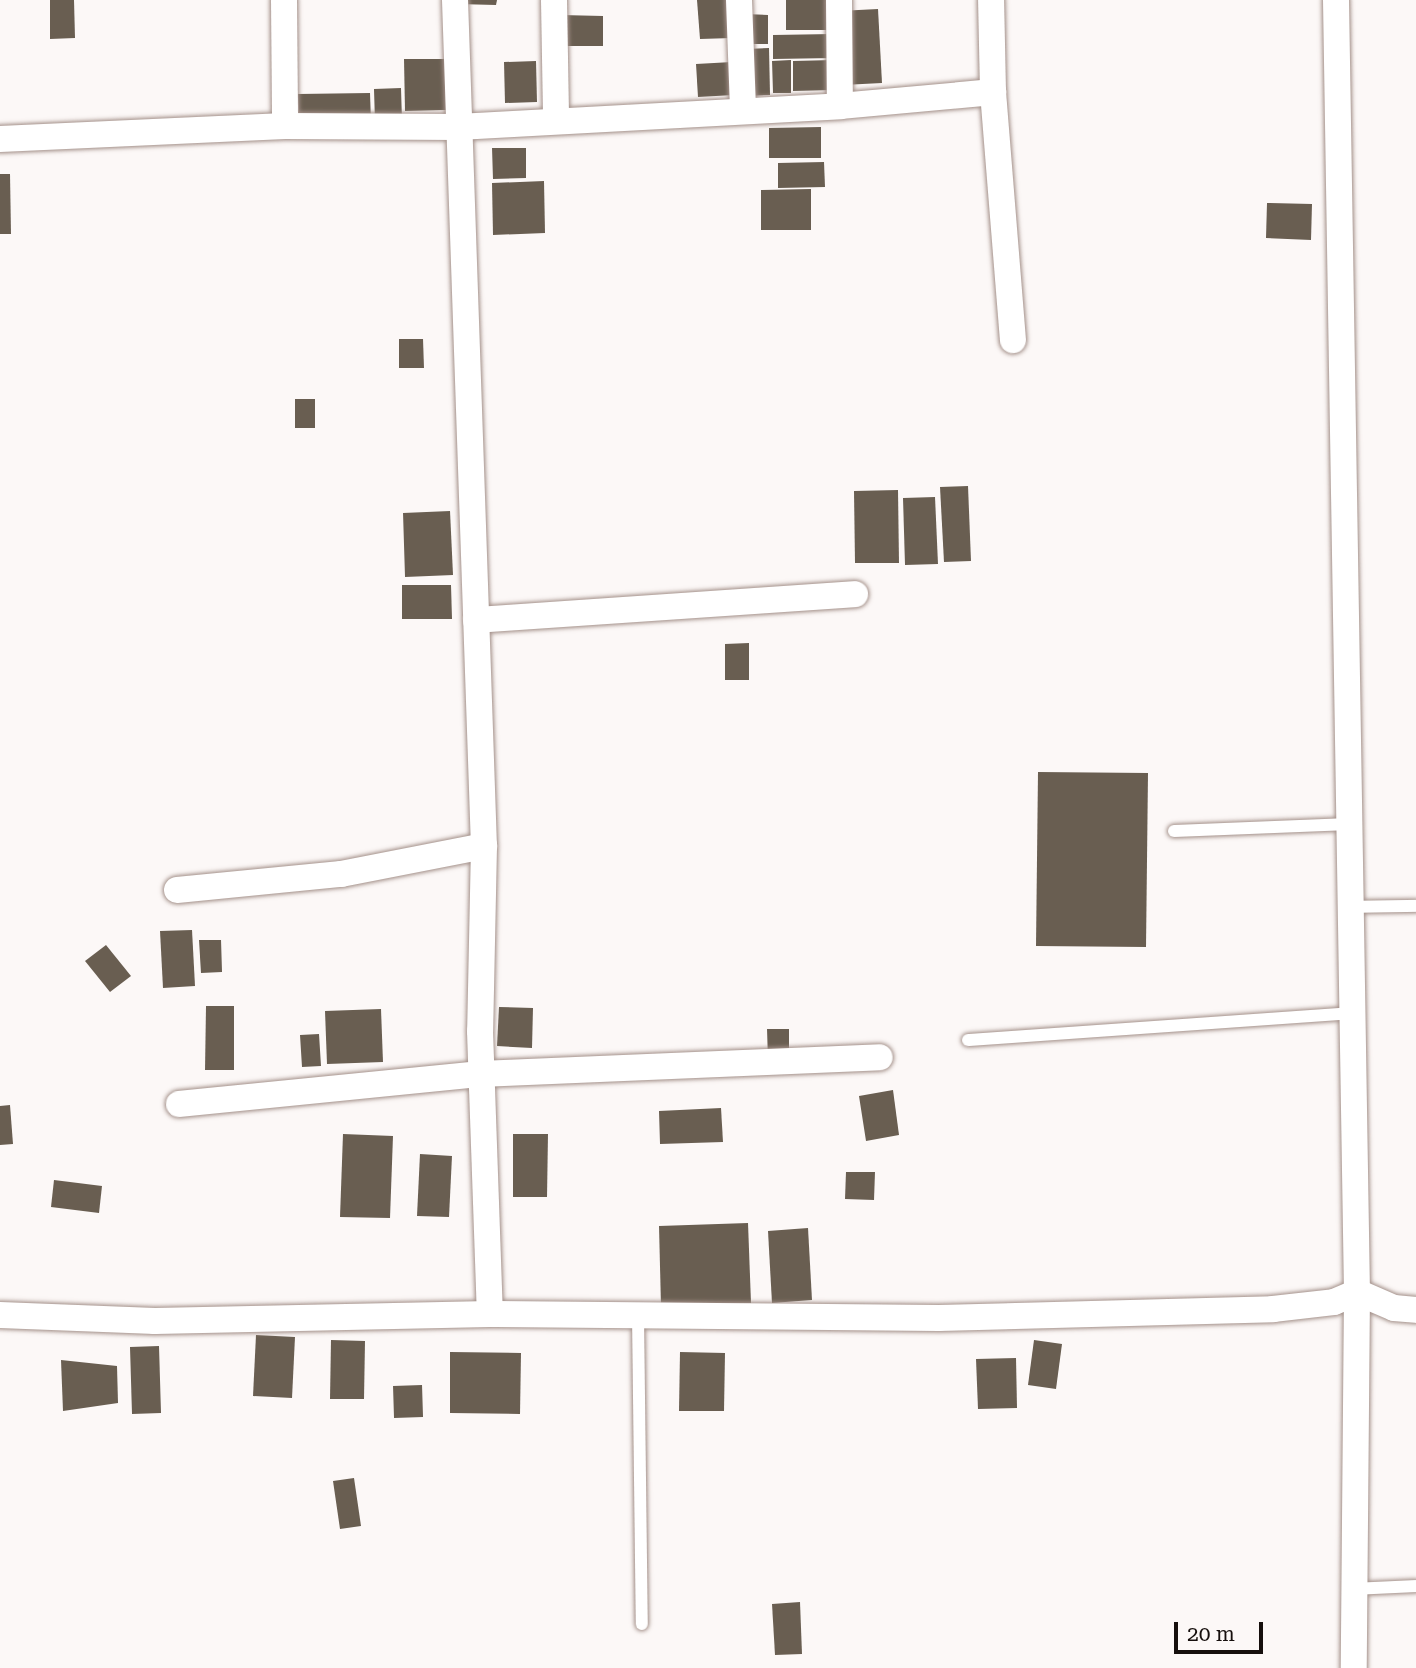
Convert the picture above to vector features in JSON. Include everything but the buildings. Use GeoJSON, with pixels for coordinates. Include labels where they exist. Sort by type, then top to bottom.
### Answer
{"type":"FeatureCollection","features":[{"type":"Feature","properties":{"kind":"street"},"geometry":{"type":"LineString","coordinates":[[284,0],[285,126]]}},
{"type":"Feature","properties":{"kind":"street"},"geometry":{"type":"LineString","coordinates":[[455,0],[484,846],[481,1074],[490,1314]]}},
{"type":"Feature","properties":{"kind":"street"},"geometry":{"type":"LineString","coordinates":[[554,0],[556,120]]}},
{"type":"Feature","properties":{"kind":"street"},"geometry":{"type":"LineString","coordinates":[[739,0],[743,110]]}},
{"type":"Feature","properties":{"kind":"street"},"geometry":{"type":"LineString","coordinates":[[839,0],[840,106]]}},
{"type":"Feature","properties":{"kind":"street"},"geometry":{"type":"LineString","coordinates":[[991,0],[993,92],[1013,340]]}},
{"type":"Feature","properties":{"kind":"street"},"geometry":{"type":"LineString","coordinates":[[1336,0],[1357,1292],[1354,1668]]}},
{"type":"Feature","properties":{"kind":"street"},"geometry":{"type":"LineString","coordinates":[[0,139],[285,126],[458,127],[840,106],[993,92]]}},
{"type":"Feature","properties":{"kind":"street"},"geometry":{"type":"LineString","coordinates":[[476,620],[855,594]]}},
{"type":"Feature","properties":{"kind":"street"},"geometry":{"type":"LineString","coordinates":[[177,890],[341,874],[484,846]]}},
{"type":"Feature","properties":{"kind":"street"},"geometry":{"type":"LineString","coordinates":[[179,1104],[481,1074],[880,1057]]}},
{"type":"Feature","properties":{"kind":"street"},"geometry":{"type":"LineString","coordinates":[[0,1315],[155,1321],[490,1314],[939,1318],[1273,1309],[1334,1303],[1357,1292],[1394,1308],[1416,1310]]}},
{"type":"Feature","properties":{"kind":"lane"},"geometry":{"type":"LineString","coordinates":[[1174,831],[1350,824]]}},
{"type":"Feature","properties":{"kind":"lane"},"geometry":{"type":"LineString","coordinates":[[1349,907],[1416,906]]}},
{"type":"Feature","properties":{"kind":"lane"},"geometry":{"type":"LineString","coordinates":[[968,1040],[1351,1013]]}},
{"type":"Feature","properties":{"kind":"lane"},"geometry":{"type":"LineString","coordinates":[[638,1315],[642,1623]]}},
{"type":"Feature","properties":{"kind":"lane"},"geometry":{"type":"LineString","coordinates":[[1353,1589],[1416,1586]]}}]}
